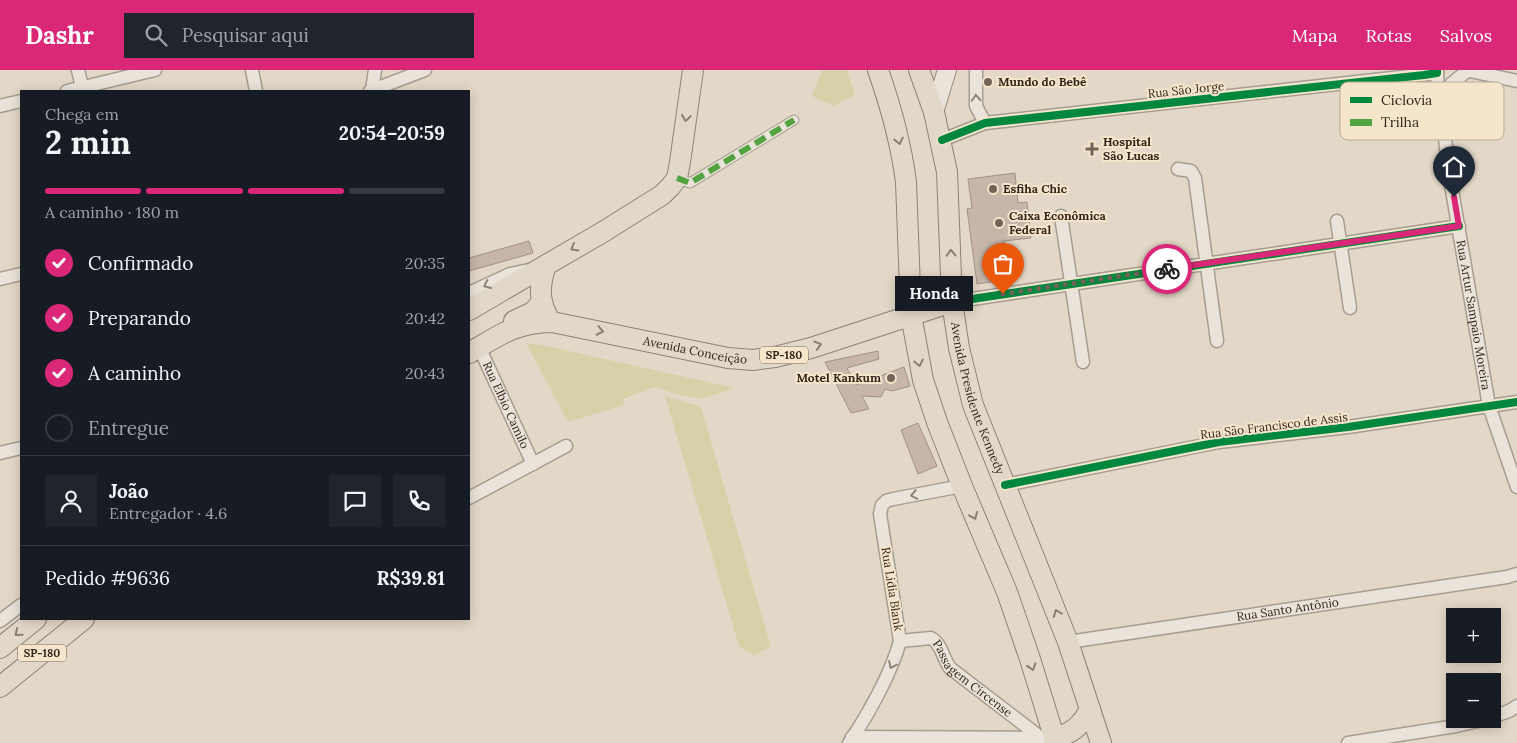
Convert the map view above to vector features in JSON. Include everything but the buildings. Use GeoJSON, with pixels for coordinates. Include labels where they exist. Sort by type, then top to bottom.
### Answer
{"type":"FeatureCollection","features":[{"type":"Feature","properties":{"kind":"main road"},"geometry":{"type":"LineString","coordinates":[[470,309],[603,232],[662,194],[677,178],[693,70]]}},
{"type":"Feature","properties":{"kind":"main road"},"geometry":{"type":"LineString","coordinates":[[878,70],[899,138],[906,182],[911,315],[918,358],[929,401],[1006,592],[1030,659],[1050,739],[1073,731],[1082,722],[1090,708]]}},
{"type":"Feature","properties":{"kind":"main road","name":"Avenida Presidente Kennedy"},"geometry":{"type":"LineString","coordinates":[[919,70],[942,140],[949,191],[952,302],[961,356],[973,405],[1068,642],[1101,743]]}},
{"type":"Feature","properties":{"kind":"main road"},"geometry":{"type":"LineString","coordinates":[[934,112],[947,70]]}},
{"type":"Feature","properties":{"kind":"main road"},"geometry":{"type":"LineString","coordinates":[[542,267],[541,303],[552,322]]}},
{"type":"Feature","properties":{"kind":"main road","name":"Avenida Conceição"},"geometry":{"type":"LineString","coordinates":[[474,350],[507,330],[537,322],[552,322],[728,358],[753,360],[776,357],[811,348],[952,302]]}},
{"type":"Feature","properties":{"kind":"main road"},"geometry":{"type":"LineString","coordinates":[[474,350],[492,329],[533,312],[541,303]]}},
{"type":"Feature","properties":{"kind":"main road","name":"SP-180"},"geometry":{"type":"LineString","coordinates":[[0,648],[35,620]]}},
{"type":"Feature","properties":{"kind":"main road","name":"SP-180"},"geometry":{"type":"LineString","coordinates":[[0,687],[83,620]]}},
{"type":"Feature","properties":{"kind":"street"},"geometry":{"type":"LineString","coordinates":[[78,70],[83,90],[155,70]]}},
{"type":"Feature","properties":{"kind":"street"},"geometry":{"type":"LineString","coordinates":[[252,70],[256,90]]}},
{"type":"Feature","properties":{"kind":"street"},"geometry":{"type":"LineString","coordinates":[[371,90],[375,70]]}},
{"type":"Feature","properties":{"kind":"street"},"geometry":{"type":"LineString","coordinates":[[374,90],[425,70]]}},
{"type":"Feature","properties":{"kind":"street"},"geometry":{"type":"LineString","coordinates":[[976,70],[976,106],[985,123]]}},
{"type":"Feature","properties":{"kind":"street"},"geometry":{"type":"LineString","coordinates":[[1466,71],[1517,81]]}},
{"type":"Feature","properties":{"kind":"street","name":"Rua Artur Sampaio Moreira"},"geometry":{"type":"LineString","coordinates":[[1453,82],[1466,71]]}},
{"type":"Feature","properties":{"kind":"street","name":"Rua São Jorge"},"geometry":{"type":"LineString","coordinates":[[1348,82],[1437,72]]}},
{"type":"Feature","properties":{"kind":"street","name":"Rua São Jorge"},"geometry":{"type":"LineString","coordinates":[[942,140],[985,123],[1340,83]]}},
{"type":"Feature","properties":{"kind":"street"},"geometry":{"type":"LineString","coordinates":[[0,106],[20,101]]}},
{"type":"Feature","properties":{"kind":"street"},"geometry":{"type":"LineString","coordinates":[[677,178],[690,183],[794,120]]}},
{"type":"Feature","properties":{"kind":"street","name":"Rua Artur Sampaio Moreira"},"geometry":{"type":"LineString","coordinates":[[1445,140],[1448,167],[1489,406],[1517,487]]}},
{"type":"Feature","properties":{"kind":"street"},"geometry":{"type":"LineString","coordinates":[[1178,169],[1191,171],[1195,178],[1217,341]]}},
{"type":"Feature","properties":{"kind":"street"},"geometry":{"type":"LineString","coordinates":[[1061,216],[1083,362]]}},
{"type":"Feature","properties":{"kind":"street"},"geometry":{"type":"LineString","coordinates":[[1337,221],[1350,308]]}},
{"type":"Feature","properties":{"kind":"street"},"geometry":{"type":"LineString","coordinates":[[952,302],[1459,226]]}},
{"type":"Feature","properties":{"kind":"street"},"geometry":{"type":"LineString","coordinates":[[470,293],[519,270],[542,267]]}},
{"type":"Feature","properties":{"kind":"street"},"geometry":{"type":"LineString","coordinates":[[0,279],[20,274]]}},
{"type":"Feature","properties":{"kind":"street","name":"Rua Elbio Camilo"},"geometry":{"type":"LineString","coordinates":[[474,350],[533,464]]}},
{"type":"Feature","properties":{"kind":"street","name":"Rua São Francisco de Assis"},"geometry":{"type":"LineString","coordinates":[[1005,485],[1219,442],[1348,427],[1517,402]]}},
{"type":"Feature","properties":{"kind":"street","name":"Rua Elbio Camilo"},"geometry":{"type":"LineString","coordinates":[[470,497],[566,446]]}},
{"type":"Feature","properties":{"kind":"street"},"geometry":{"type":"LineString","coordinates":[[0,453],[20,448]]}},
{"type":"Feature","properties":{"kind":"street","name":"Rua Lidia Blank"},"geometry":{"type":"LineString","coordinates":[[851,740],[886,676],[900,641],[880,514],[882,505],[886,501],[893,499],[962,486]]}},
{"type":"Feature","properties":{"kind":"street","name":"Rua Santo Antônio"},"geometry":{"type":"LineString","coordinates":[[1068,642],[1514,577]]}},
{"type":"Feature","properties":{"kind":"street"},"geometry":{"type":"LineString","coordinates":[[0,621],[20,606]]}},
{"type":"Feature","properties":{"kind":"street","name":"Passagem Circense"},"geometry":{"type":"LineString","coordinates":[[900,641],[932,638],[935,640],[950,668],[1050,739]]}},
{"type":"Feature","properties":{"kind":"street"},"geometry":{"type":"LineString","coordinates":[[1501,714],[1517,706]]}},
{"type":"Feature","properties":{"kind":"street"},"geometry":{"type":"LineString","coordinates":[[1348,743],[1446,728]]}},
{"type":"Feature","properties":{"kind":"street"},"geometry":{"type":"LineString","coordinates":[[851,740],[1050,739]]}},
{"type":"Feature","properties":{"kind":"shaded area"},"geometry":{"type":"Polygon","coordinates":[[[822,70],[847,70],[855,95],[833,106],[812,96],[822,70]]]}},
{"type":"Feature","properties":{"kind":"shaded area"},"geometry":{"type":"Polygon","coordinates":[[[526,343],[735,388],[702,399],[654,387],[623,399],[624,405],[568,422],[526,343]]]}},
{"type":"Feature","properties":{"kind":"shaded area"},"geometry":{"type":"Polygon","coordinates":[[[665,396],[701,407],[771,647],[754,655],[739,646],[665,396]]]}},
{"type":"Feature","properties":{"kind":"marked path"},"geometry":{"type":"LineString","coordinates":[[677,178],[690,183],[794,120]]}},
{"type":"Feature","properties":{"kind":"cycle path"},"geometry":{"type":"LineString","coordinates":[[1360,82],[1437,73],[1437,70]]}},
{"type":"Feature","properties":{"kind":"cycle path"},"geometry":{"type":"LineString","coordinates":[[942,140],[985,123],[1340,84]]}},
{"type":"Feature","properties":{"kind":"cycle path"},"geometry":{"type":"LineString","coordinates":[[952,302],[1459,226]]}},
{"type":"Feature","properties":{"kind":"cycle path"},"geometry":{"type":"LineString","coordinates":[[1005,485],[1219,442],[1348,427],[1517,402]]}},
{"type":"Feature","properties":{"kind":"way so far"},"geometry":{"type":"LineString","coordinates":[[1003,294],[1167,269]]}},
{"type":"Feature","properties":{"kind":"place","name":"Mundo do Bebê"},"geometry":{"type":"Point","coordinates":[988,82]}},
{"type":"Feature","properties":{"kind":"place","name":"Hospital São Lucas"},"geometry":{"type":"Point","coordinates":[1092,149]}},
{"type":"Feature","properties":{"kind":"place","name":"Esfiha Chic"},"geometry":{"type":"Point","coordinates":[993,189]}},
{"type":"Feature","properties":{"kind":"place","name":"Caixa Econômica Federal"},"geometry":{"type":"Point","coordinates":[999,223]}},
{"type":"Feature","properties":{"kind":"place","name":"Honda"},"geometry":{"type":"Point","coordinates":[1003,294]}},
{"type":"Feature","properties":{"kind":"place","name":"Motel Kankum"},"geometry":{"type":"Point","coordinates":[891,378]}},
{"type":"Feature","properties":{"kind":"route"},"geometry":{"type":"LineString","coordinates":[[1167,269],[1459,226],[1454,197]]}}]}
